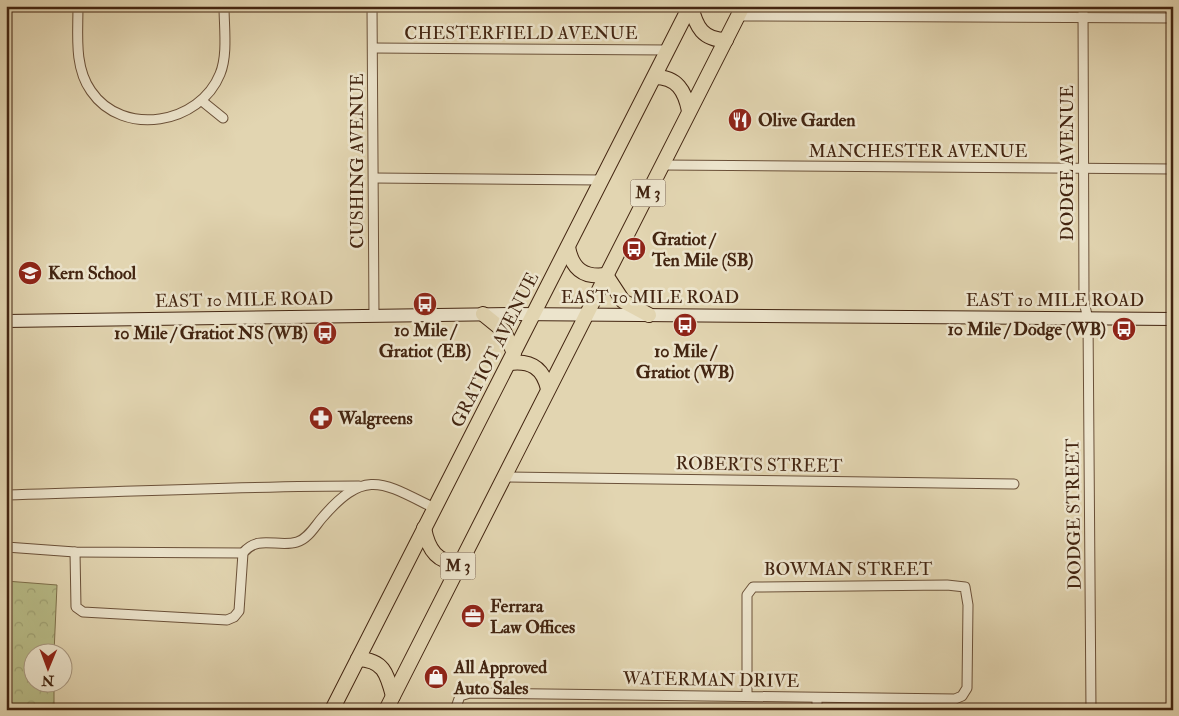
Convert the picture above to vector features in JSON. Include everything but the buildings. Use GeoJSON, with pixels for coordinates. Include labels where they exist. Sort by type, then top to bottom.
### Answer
{"type":"FeatureCollection","features":[{"type":"Feature","properties":{"kind":"main road"},"geometry":{"type":"LineString","coordinates":[[691,6],[697,26],[705,36],[726,40]]}},
{"type":"Feature","properties":{"kind":"main road","name":"GRATIOT AVENUE"},"geometry":{"type":"LineString","coordinates":[[332,710],[691,6]]}},
{"type":"Feature","properties":{"kind":"main road","name":"M 3"},"geometry":{"type":"LineString","coordinates":[[386,710],[740,11]]}},
{"type":"Feature","properties":{"kind":"main road"},"geometry":{"type":"LineString","coordinates":[[655,77],[668,78],[678,84],[684,94],[689,111]]}},
{"type":"Feature","properties":{"kind":"main road"},"geometry":{"type":"LineString","coordinates":[[568,247],[570,259],[579,271],[592,276],[606,275],[624,302],[649,315]]}},
{"type":"Feature","properties":{"kind":"main road"},"geometry":{"type":"LineString","coordinates":[[483,314],[504,331],[511,358],[535,366],[543,374],[548,389]]}},
{"type":"Feature","properties":{"kind":"main road","name":"EAST 10 MILE ROAD"},"geometry":{"type":"LineString","coordinates":[[6,321],[483,314],[1173,319]]}},
{"type":"Feature","properties":{"kind":"main road"},"geometry":{"type":"LineString","coordinates":[[424,528],[428,545],[436,556],[447,562],[460,562]]}},
{"type":"Feature","properties":{"kind":"main road"},"geometry":{"type":"LineString","coordinates":[[358,659],[373,661],[378,664],[386,674],[393,696]]}},
{"type":"Feature","properties":{"kind":"street"},"geometry":{"type":"LineString","coordinates":[[78,6],[78,53],[83,75],[94,95],[111,109],[127,117],[145,120],[181,114],[202,101],[221,73],[224,60],[224,6]]}},
{"type":"Feature","properties":{"kind":"street","name":"CUSHING AVENUE"},"geometry":{"type":"LineString","coordinates":[[372,6],[374,316]]}},
{"type":"Feature","properties":{"kind":"street","name":"DODGE AVENUE"},"geometry":{"type":"LineString","coordinates":[[1083,6],[1084,302],[1088,319]]}},
{"type":"Feature","properties":{"kind":"street"},"geometry":{"type":"LineString","coordinates":[[740,11],[1173,18]]}},
{"type":"Feature","properties":{"kind":"street","name":"CHESTERFIELD AVENUE"},"geometry":{"type":"LineString","coordinates":[[373,48],[668,50]]}},
{"type":"Feature","properties":{"kind":"street"},"geometry":{"type":"LineString","coordinates":[[202,101],[223,118]]}},
{"type":"Feature","properties":{"kind":"street","name":"MANCHESTER AVENUE"},"geometry":{"type":"LineString","coordinates":[[662,165],[1173,170]]}},
{"type":"Feature","properties":{"kind":"street"},"geometry":{"type":"LineString","coordinates":[[374,178],[602,180]]}},
{"type":"Feature","properties":{"kind":"street","name":"DODGE STREET"},"geometry":{"type":"LineString","coordinates":[[1088,319],[1092,710]]}},
{"type":"Feature","properties":{"kind":"street","name":"ROBERTS STREET"},"geometry":{"type":"LineString","coordinates":[[504,477],[1014,484]]}},
{"type":"Feature","properties":{"kind":"street"},"geometry":{"type":"LineString","coordinates":[[6,495],[377,484],[396,488],[434,508]]}},
{"type":"Feature","properties":{"kind":"street"},"geometry":{"type":"LineString","coordinates":[[75,552],[76,607],[83,612],[228,620],[239,611],[243,553],[252,544],[263,542],[297,542],[308,534],[333,506],[359,486]]}},
{"type":"Feature","properties":{"kind":"street"},"geometry":{"type":"LineString","coordinates":[[6,547],[75,552],[243,553]]}},
{"type":"Feature","properties":{"kind":"street","name":"BOWMAN STREET"},"geometry":{"type":"LineString","coordinates":[[747,696],[747,595],[753,587],[947,585],[965,587],[968,605],[966,688],[962,696]]}},
{"type":"Feature","properties":{"kind":"street","name":"WATERMAN DRIVE"},"geometry":{"type":"LineString","coordinates":[[455,710],[460,696],[482,693],[946,699],[962,696]]}},
{"type":"Feature","properties":{"kind":"street"},"geometry":{"type":"LineString","coordinates":[[817,698],[817,710]]}},
{"type":"Feature","properties":{"kind":"green space"},"geometry":{"type":"Polygon","coordinates":[[[6,581],[57,585],[54,644],[22,644],[22,694],[54,694],[54,710],[6,710],[6,581]]]}},
{"type":"Feature","properties":{"kind":"place","name":"Olive Garden"},"geometry":{"type":"Point","coordinates":[740,120]}},
{"type":"Feature","properties":{"kind":"place","name":"Gratiot / Ten Mile (SB)"},"geometry":{"type":"Point","coordinates":[634,249]}},
{"type":"Feature","properties":{"kind":"place","name":"Kern School"},"geometry":{"type":"Point","coordinates":[30,273]}},
{"type":"Feature","properties":{"kind":"place","name":"10 Mile / Gratiot (EB)"},"geometry":{"type":"Point","coordinates":[425,304]}},
{"type":"Feature","properties":{"kind":"place","name":"10 Mile / Gratiot (WB)"},"geometry":{"type":"Point","coordinates":[685,325]}},
{"type":"Feature","properties":{"kind":"place","name":"10 Mile / Dodge (WB)"},"geometry":{"type":"Point","coordinates":[1124,329]}},
{"type":"Feature","properties":{"kind":"place","name":"10 Mile / Gratiot NS (WB)"},"geometry":{"type":"Point","coordinates":[325,333]}},
{"type":"Feature","properties":{"kind":"place","name":"Walgreens"},"geometry":{"type":"Point","coordinates":[321,418]}},
{"type":"Feature","properties":{"kind":"place","name":"Ferrara Law Offices"},"geometry":{"type":"Point","coordinates":[473,616]}},
{"type":"Feature","properties":{"kind":"place","name":"All Approved Auto Sales"},"geometry":{"type":"Point","coordinates":[436,677]}}]}
